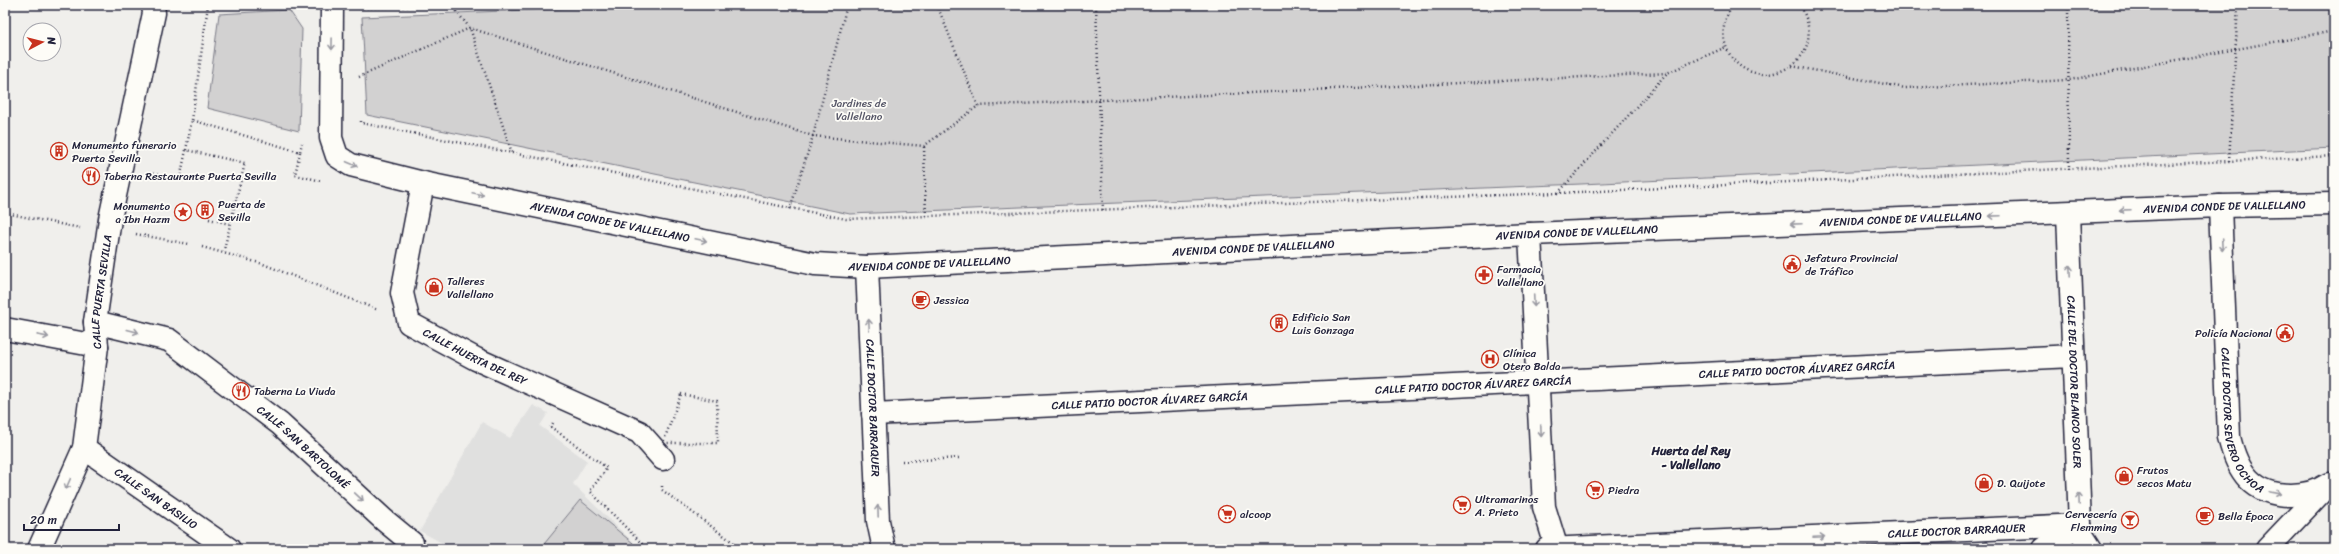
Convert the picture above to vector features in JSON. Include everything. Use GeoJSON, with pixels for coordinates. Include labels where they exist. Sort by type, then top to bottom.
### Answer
{"type":"FeatureCollection","features":[{"type":"Feature","properties":{"kind":"street","name":"CALLE PUERTA SEVILLA"},"geometry":{"type":"LineString","coordinates":[[39,549],[84,448],[97,346],[95,322],[109,226],[154,13],[153,5]]}},
{"type":"Feature","properties":{"kind":"street","name":"AVENIDA CONDE DE VALLELLANO"},"geometry":{"type":"LineString","coordinates":[[332,5],[331,138],[337,156],[351,165],[423,183],[816,264],[867,267],[1530,234],[2220,206],[2334,204]]}},
{"type":"Feature","properties":{"kind":"street"},"geometry":{"type":"LineString","coordinates":[[409,323],[402,293],[423,183]]}},
{"type":"Feature","properties":{"kind":"street","name":"CALLE DOCTOR SEVERO OCHOA"},"geometry":{"type":"LineString","coordinates":[[2220,206],[2229,437],[2239,467],[2250,481],[2262,490],[2277,495],[2306,494],[2320,490],[2332,482]]}},
{"type":"Feature","properties":{"kind":"street","name":"CALLE DEL DOCTOR BLANCO SOLER"},"geometry":{"type":"LineString","coordinates":[[2068,213],[2080,525],[2082,535],[2091,549]]}},
{"type":"Feature","properties":{"kind":"street"},"geometry":{"type":"LineString","coordinates":[[1530,234],[1539,382],[1544,507],[1553,549]]}},
{"type":"Feature","properties":{"kind":"street","name":"CALLE DOCTOR BARRAQUER"},"geometry":{"type":"LineString","coordinates":[[867,267],[878,521],[884,549]]}},
{"type":"Feature","properties":{"kind":"street","name":"CALLE SAN BARTOLOMÉ"},"geometry":{"type":"LineString","coordinates":[[95,322],[169,340],[280,424],[384,520],[412,543],[408,549]]}},
{"type":"Feature","properties":{"kind":"street","name":"CALLE HUERTA DEL REY"},"geometry":{"type":"LineString","coordinates":[[409,323],[476,359],[565,397],[639,432],[663,451]]}},
{"type":"Feature","properties":{"kind":"street"},"geometry":{"type":"LineString","coordinates":[[5,329],[97,346]]}},
{"type":"Feature","properties":{"kind":"street","name":"CALLE PATIO DOCTOR ÁLVAREZ GARCÍA"},"geometry":{"type":"LineString","coordinates":[[873,414],[2073,356]]}},
{"type":"Feature","properties":{"kind":"street","name":"CALLE SAN BASILIO"},"geometry":{"type":"LineString","coordinates":[[84,448],[229,549]]}},
{"type":"Feature","properties":{"kind":"street"},"geometry":{"type":"LineString","coordinates":[[2267,549],[2332,482]]}},
{"type":"Feature","properties":{"kind":"street"},"geometry":{"type":"LineString","coordinates":[[2044,549],[2080,525]]}},
{"type":"Feature","properties":{"kind":"street","name":"CALLE DOCTOR BARRAQUER"},"geometry":{"type":"LineString","coordinates":[[1553,549],[2080,525]]}},
{"type":"Feature","properties":{"kind":"path"},"geometry":{"type":"LineString","coordinates":[[121,167],[180,179],[192,120],[208,5]]}},
{"type":"Feature","properties":{"kind":"path"},"geometry":{"type":"LineString","coordinates":[[357,8],[438,5]]}},
{"type":"Feature","properties":{"kind":"path"},"geometry":{"type":"LineString","coordinates":[[451,5],[470,28],[512,153]]}},
{"type":"Feature","properties":{"kind":"path"},"geometry":{"type":"LineString","coordinates":[[790,209],[813,136],[847,5]]}},
{"type":"Feature","properties":{"kind":"path"},"geometry":{"type":"LineString","coordinates":[[937,5],[978,106]]}},
{"type":"Feature","properties":{"kind":"path"},"geometry":{"type":"LineString","coordinates":[[1096,5],[1103,211]]}},
{"type":"Feature","properties":{"kind":"path"},"geometry":{"type":"LineString","coordinates":[[1734,5],[1725,21],[1723,34],[1726,47],[1742,68],[1754,73],[1768,75],[1781,72],[1792,66],[1802,56],[1807,44],[1809,30],[1806,17],[1800,5]]}},
{"type":"Feature","properties":{"kind":"path"},"geometry":{"type":"LineString","coordinates":[[2068,5],[2069,170]]}},
{"type":"Feature","properties":{"kind":"path"},"geometry":{"type":"LineString","coordinates":[[2229,161],[2238,5]]}},
{"type":"Feature","properties":{"kind":"path"},"geometry":{"type":"LineString","coordinates":[[359,77],[470,28],[813,136],[924,146],[978,106],[1667,73],[1726,47]]}},
{"type":"Feature","properties":{"kind":"path"},"geometry":{"type":"LineString","coordinates":[[1792,66],[1905,88],[2069,80],[2334,31]]}},
{"type":"Feature","properties":{"kind":"path"},"geometry":{"type":"LineString","coordinates":[[359,70],[360,85]]}},
{"type":"Feature","properties":{"kind":"path"},"geometry":{"type":"LineString","coordinates":[[1558,193],[1667,73]]}},
{"type":"Feature","properties":{"kind":"path"},"geometry":{"type":"LineString","coordinates":[[361,115],[361,123],[846,219],[926,218],[1558,193],[2069,170],[2334,156]]}},
{"type":"Feature","properties":{"kind":"path"},"geometry":{"type":"LineString","coordinates":[[192,120],[283,146]]}},
{"type":"Feature","properties":{"kind":"path"},"geometry":{"type":"LineString","coordinates":[[924,146],[926,218]]}},
{"type":"Feature","properties":{"kind":"path"},"geometry":{"type":"LineString","coordinates":[[186,150],[245,163],[223,254]]}},
{"type":"Feature","properties":{"kind":"path"},"geometry":{"type":"LineString","coordinates":[[5,213],[109,226],[134,234],[189,244]]}},
{"type":"Feature","properties":{"kind":"path"},"geometry":{"type":"LineString","coordinates":[[209,219],[230,224]]}},
{"type":"Feature","properties":{"kind":"path"},"geometry":{"type":"LineString","coordinates":[[202,247],[263,264],[409,323]]}},
{"type":"Feature","properties":{"kind":"path"},"geometry":{"type":"LineString","coordinates":[[663,451],[718,443],[716,401],[681,394],[663,451],[662,490],[742,549]]}},
{"type":"Feature","properties":{"kind":"path"},"geometry":{"type":"LineString","coordinates":[[565,397],[551,427],[607,468],[590,491],[647,549]]}},
{"type":"Feature","properties":{"kind":"path"},"geometry":{"type":"LineString","coordinates":[[920,460],[960,458]]}},
{"type":"Feature","properties":{"kind":"shaded area"},"geometry":{"type":"Polygon","coordinates":[[[533,405],[548,413],[540,426],[587,461],[573,484],[640,549],[460,549],[457,547],[453,549],[420,531],[482,422],[510,438],[533,405]]]}},
{"type":"Feature","properties":{"kind":"green space","name":"Jardines de Vallellano"},"geometry":{"type":"Polygon","coordinates":[[[645,5],[2332,5],[2334,148],[1581,184],[850,214],[367,115],[362,17],[645,5]]]}},
{"type":"Feature","properties":{"kind":"green space"},"geometry":{"type":"Polygon","coordinates":[[[289,10],[302,29],[299,131],[207,108],[219,14],[289,10]]]}},
{"type":"Feature","properties":{"kind":"green space"},"geometry":{"type":"Polygon","coordinates":[[[580,500],[633,543],[627,549],[540,549],[580,500]]]}},
{"type":"Feature","properties":{"kind":"place","name":"Monumento funerario Puerta Sevilla"},"geometry":{"type":"Point","coordinates":[59,151]}},
{"type":"Feature","properties":{"kind":"place","name":"Taberna Restaurante Puerta Sevilla"},"geometry":{"type":"Point","coordinates":[91,176]}},
{"type":"Feature","properties":{"kind":"place","name":"Puerta de Sevilla"},"geometry":{"type":"Point","coordinates":[205,210]}},
{"type":"Feature","properties":{"kind":"place","name":"Monumento a Ibn Hazm"},"geometry":{"type":"Point","coordinates":[183,212]}},
{"type":"Feature","properties":{"kind":"place","name":"Jefatura Provincial de Tráfico"},"geometry":{"type":"Point","coordinates":[1792,264]}},
{"type":"Feature","properties":{"kind":"place","name":"Farmacia Vallellano"},"geometry":{"type":"Point","coordinates":[1484,275]}},
{"type":"Feature","properties":{"kind":"place","name":"Talleres Vallellano"},"geometry":{"type":"Point","coordinates":[434,287]}},
{"type":"Feature","properties":{"kind":"place","name":"Jessica"},"geometry":{"type":"Point","coordinates":[921,300]}},
{"type":"Feature","properties":{"kind":"place","name":"Edificio San Luis Gonzaga"},"geometry":{"type":"Point","coordinates":[1279,323]}},
{"type":"Feature","properties":{"kind":"place","name":"Policía Nacional"},"geometry":{"type":"Point","coordinates":[2285,333]}},
{"type":"Feature","properties":{"kind":"place","name":"Clínica Otero Balda"},"geometry":{"type":"Point","coordinates":[1490,359]}},
{"type":"Feature","properties":{"kind":"place","name":"Taberna La Viuda"},"geometry":{"type":"Point","coordinates":[241,391]}},
{"type":"Feature","properties":{"kind":"place","name":"Frutos secos Matu"},"geometry":{"type":"Point","coordinates":[2124,476]}},
{"type":"Feature","properties":{"kind":"place","name":"D. Quijote"},"geometry":{"type":"Point","coordinates":[1984,483]}},
{"type":"Feature","properties":{"kind":"place","name":"Piedra"},"geometry":{"type":"Point","coordinates":[1595,490]}},
{"type":"Feature","properties":{"kind":"place","name":"Ultramarinos A. Prieto"},"geometry":{"type":"Point","coordinates":[1462,505]}},
{"type":"Feature","properties":{"kind":"place","name":"alcoop"},"geometry":{"type":"Point","coordinates":[1227,514]}},
{"type":"Feature","properties":{"kind":"place","name":"Bella Época"},"geometry":{"type":"Point","coordinates":[2205,516]}},
{"type":"Feature","properties":{"kind":"place","name":"Cervecería Flemming"},"geometry":{"type":"Point","coordinates":[2130,520]}},
{"type":"Feature","properties":{"kind":"district","name":"Huerta del Rey - Vallellano"},"geometry":{"type":"Point","coordinates":[1691,458]}}]}
